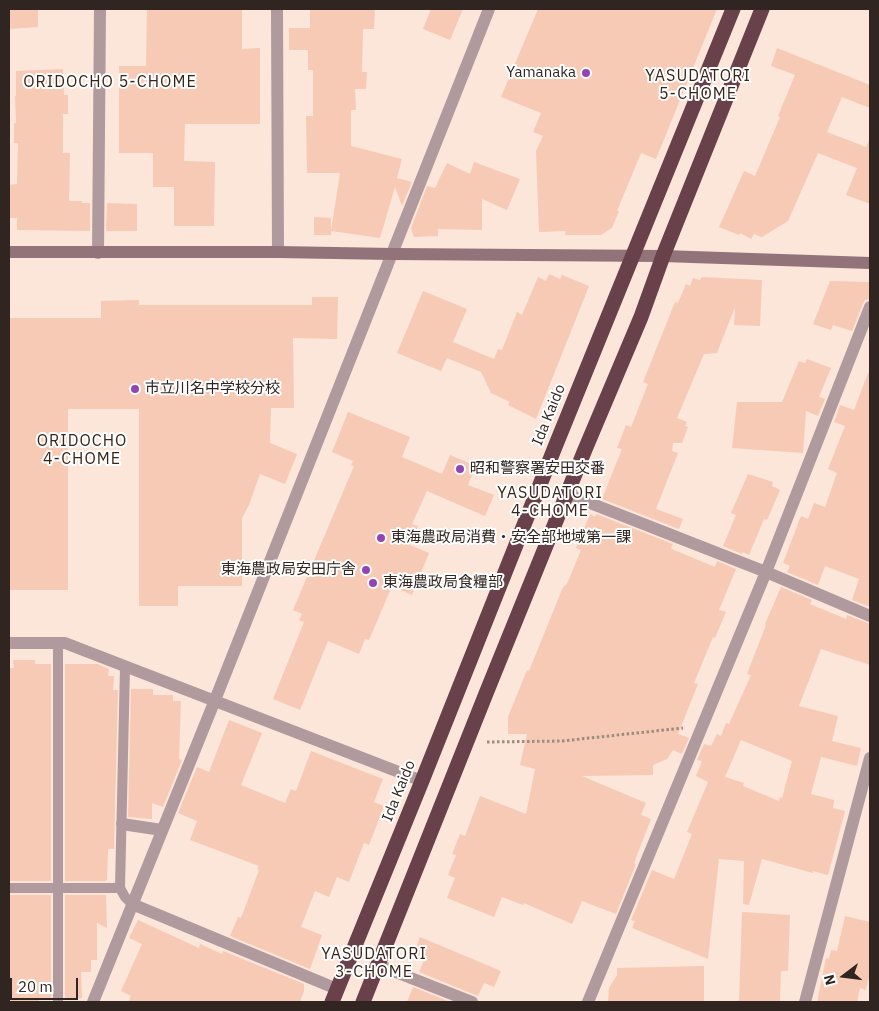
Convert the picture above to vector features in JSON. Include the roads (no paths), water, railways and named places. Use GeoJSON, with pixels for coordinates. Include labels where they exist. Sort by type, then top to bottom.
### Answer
{"type":"FeatureCollection","features":[{"type":"Feature","properties":{"kind":"highway","name":"Ida Kaido"},"geometry":{"type":"LineString","coordinates":[[334,996],[733,9]]}},
{"type":"Feature","properties":{"kind":"highway"},"geometry":{"type":"LineString","coordinates":[[363,1002],[584,452],[641,317],[663,256],[762,9]]}},
{"type":"Feature","properties":{"kind":"street"},"geometry":{"type":"LineString","coordinates":[[98,252],[100,9]]}},
{"type":"Feature","properties":{"kind":"street"},"geometry":{"type":"LineString","coordinates":[[276,9],[278,252]]}},
{"type":"Feature","properties":{"kind":"street"},"geometry":{"type":"LineString","coordinates":[[93,1002],[489,9]]}},
{"type":"Feature","properties":{"kind":"street"},"geometry":{"type":"LineString","coordinates":[[9,252],[278,252],[663,256],[870,263]]}},
{"type":"Feature","properties":{"kind":"street"},"geometry":{"type":"LineString","coordinates":[[588,1002],[766,572],[870,307]]}},
{"type":"Feature","properties":{"kind":"street"},"geometry":{"type":"LineString","coordinates":[[567,494],[766,572],[870,616]]}},
{"type":"Feature","properties":{"kind":"street"},"geometry":{"type":"LineString","coordinates":[[9,643],[65,643],[422,781]]}},
{"type":"Feature","properties":{"kind":"street"},"geometry":{"type":"LineString","coordinates":[[805,1002],[870,758]]}},
{"type":"Feature","properties":{"kind":"street"},"geometry":{"type":"LineString","coordinates":[[122,824],[162,830]]}},
{"type":"Feature","properties":{"kind":"street"},"geometry":{"type":"LineString","coordinates":[[132,904],[334,996]]}},
{"type":"Feature","properties":{"kind":"street"},"geometry":{"type":"LineString","coordinates":[[378,966],[472,1002]]}},
{"type":"Feature","properties":{"kind":"lane"},"geometry":{"type":"LineString","coordinates":[[58,643],[58,1002]]}},
{"type":"Feature","properties":{"kind":"lane"},"geometry":{"type":"LineString","coordinates":[[126,666],[120,888],[132,904]]}},
{"type":"Feature","properties":{"kind":"lane"},"geometry":{"type":"LineString","coordinates":[[9,888],[120,888]]}},
{"type":"Feature","properties":{"kind":"place","name":"Yamanaka"},"geometry":{"type":"Point","coordinates":[586,73]}},
{"type":"Feature","properties":{"kind":"place","name":"市立川名中学校分校"},"geometry":{"type":"Point","coordinates":[135,389]}},
{"type":"Feature","properties":{"kind":"place","name":"昭和警察署安田交番"},"geometry":{"type":"Point","coordinates":[460,469]}},
{"type":"Feature","properties":{"kind":"place","name":"東海農政局消費・安全部地域第一課"},"geometry":{"type":"Point","coordinates":[381,538]}},
{"type":"Feature","properties":{"kind":"place","name":"東海農政局安田庁舎"},"geometry":{"type":"Point","coordinates":[366,570]}},
{"type":"Feature","properties":{"kind":"place","name":"東海農政局食糧部"},"geometry":{"type":"Point","coordinates":[373,583]}},
{"type":"Feature","properties":{"kind":"district","name":"ORIDOCHO 5-CHOME"},"geometry":{"type":"Point","coordinates":[110,82]}},
{"type":"Feature","properties":{"kind":"district","name":"YASUDATORI 5-CHOME"},"geometry":{"type":"Point","coordinates":[698,85]}},
{"type":"Feature","properties":{"kind":"district","name":"ORIDOCHO 4-CHOME"},"geometry":{"type":"Point","coordinates":[82,450]}},
{"type":"Feature","properties":{"kind":"district","name":"YASUDATORI 4-CHOME"},"geometry":{"type":"Point","coordinates":[550,502]}},
{"type":"Feature","properties":{"kind":"district","name":"YASUDATORI 3-CHOME"},"geometry":{"type":"Point","coordinates":[374,963]}}]}
